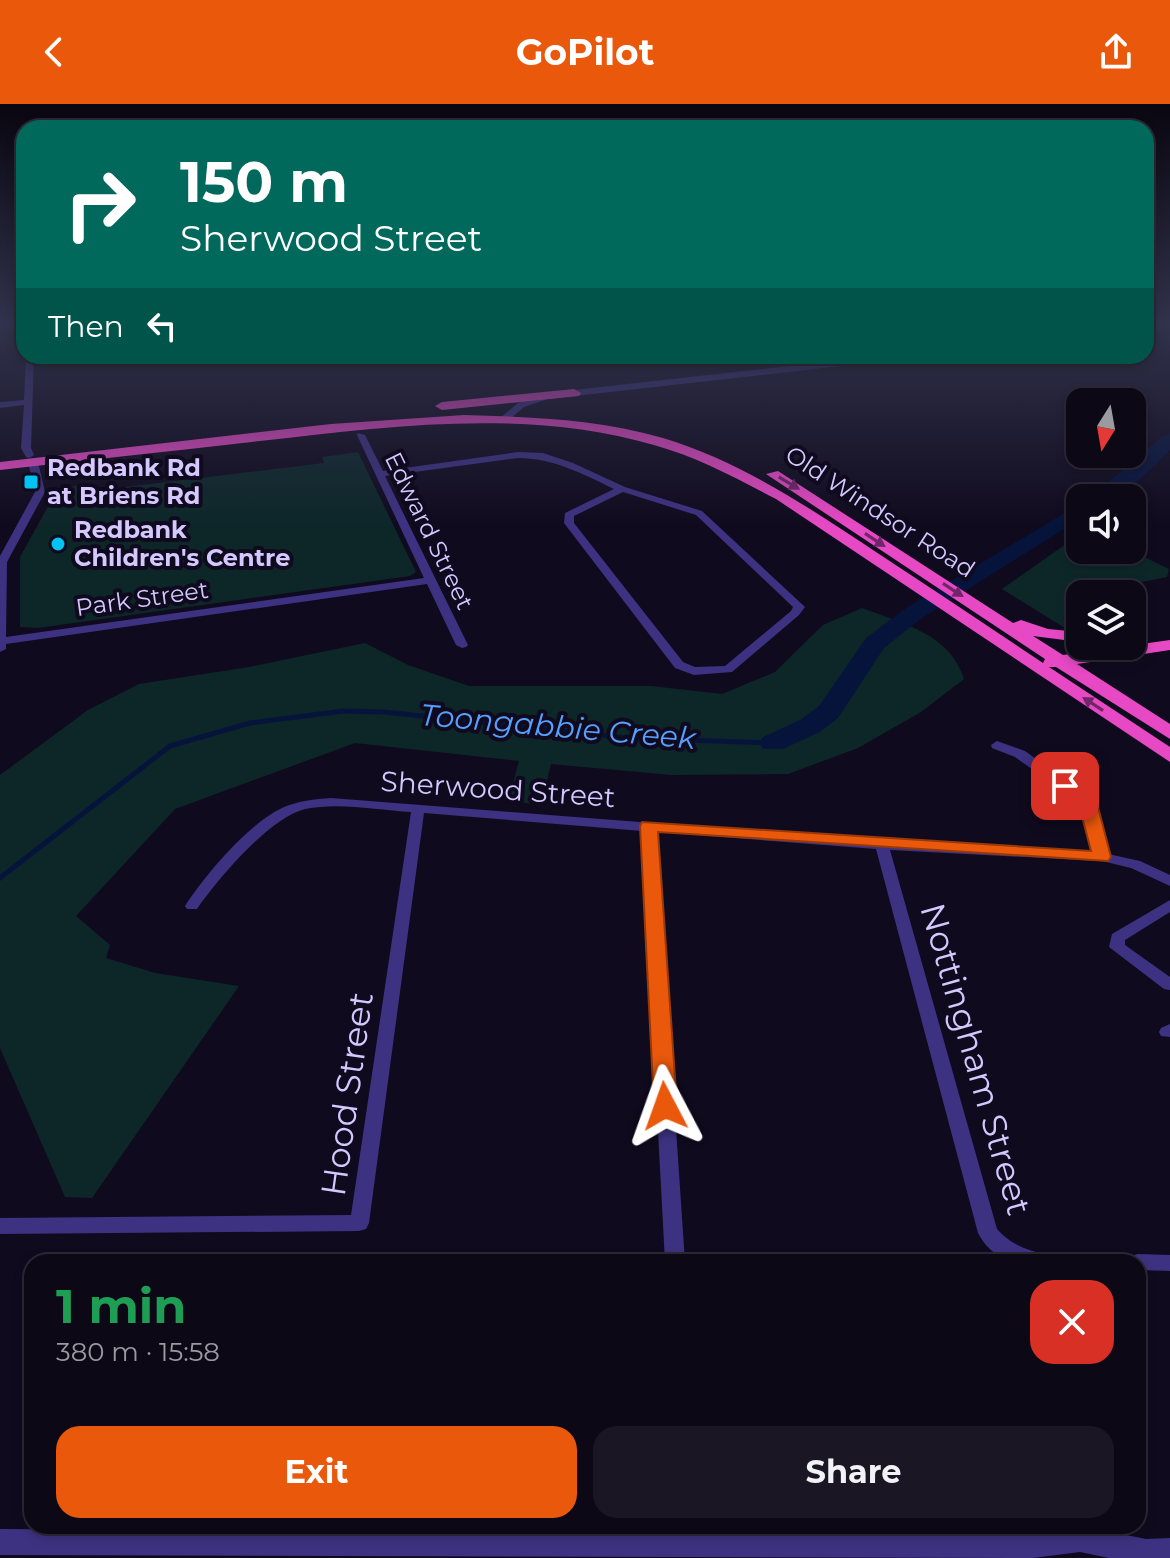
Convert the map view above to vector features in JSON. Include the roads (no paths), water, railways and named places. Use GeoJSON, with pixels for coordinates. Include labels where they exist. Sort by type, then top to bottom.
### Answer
{"type":"FeatureCollection","features":[{"type":"Feature","properties":{"kind":"highway"},"geometry":{"type":"LineString","coordinates":[[0,466],[31,458],[573,394]]}},
{"type":"Feature","properties":{"kind":"highway"},"geometry":{"type":"LineString","coordinates":[[573,394],[555,406],[583,417]]}},
{"type":"Feature","properties":{"kind":"highway","name":"Old Windsor Road"},"geometry":{"type":"LineString","coordinates":[[386,414],[583,417],[674,435],[748,461],[802,491],[989,615],[1032,657]]}},
{"type":"Feature","properties":{"kind":"highway"},"geometry":{"type":"LineString","coordinates":[[0,458],[31,458],[392,421],[515,415]]}},
{"type":"Feature","properties":{"kind":"highway","name":"Old Windsor Road"},"geometry":{"type":"LineString","coordinates":[[515,415],[671,444],[722,462],[781,496],[974,627],[1032,657],[1170,756]]}},
{"type":"Feature","properties":{"kind":"highway"},"geometry":{"type":"LineString","coordinates":[[989,615],[1045,634],[1066,636]]}},
{"type":"Feature","properties":{"kind":"highway"},"geometry":{"type":"LineString","coordinates":[[1146,639],[1168,636]]}},
{"type":"Feature","properties":{"kind":"highway"},"geometry":{"type":"LineString","coordinates":[[1032,657],[1066,648]]}},
{"type":"Feature","properties":{"kind":"highway"},"geometry":{"type":"LineString","coordinates":[[1032,657],[1058,661],[1170,733]]}},
{"type":"Feature","properties":{"kind":"highway"},"geometry":{"type":"LineString","coordinates":[[1058,661],[1066,659]]}},
{"type":"Feature","properties":{"kind":"highway"},"geometry":{"type":"LineString","coordinates":[[1102,689],[1096,679],[1112,660]]}},
{"type":"Feature","properties":{"kind":"street"},"geometry":{"type":"LineString","coordinates":[[1,645],[2,562],[40,492],[26,448],[29,390]]}},
{"type":"Feature","properties":{"kind":"street"},"geometry":{"type":"LineString","coordinates":[[515,415],[573,394],[609,390]]}},
{"type":"Feature","properties":{"kind":"street"},"geometry":{"type":"LineString","coordinates":[[0,405],[29,402]]}},
{"type":"Feature","properties":{"kind":"street","name":"Edward Street"},"geometry":{"type":"LineString","coordinates":[[361,435],[462,645]]}},
{"type":"Feature","properties":{"kind":"street"},"geometry":{"type":"LineString","coordinates":[[378,474],[518,455],[540,455],[622,489],[699,513],[799,607],[789,622],[728,669],[712,673],[679,665],[569,523],[569,515],[622,489]]}},
{"type":"Feature","properties":{"kind":"street","name":"Park Street"},"geometry":{"type":"LineString","coordinates":[[1,645],[431,580]]}},
{"type":"Feature","properties":{"kind":"street"},"geometry":{"type":"LineString","coordinates":[[997,745],[1020,754],[1088,803],[1102,857]]}},
{"type":"Feature","properties":{"kind":"street","name":"Sherwood Street"},"geometry":{"type":"LineString","coordinates":[[192,906],[204,886],[283,813],[306,805],[331,802],[882,845],[1102,857],[1135,864],[1170,881]]}},
{"type":"Feature","properties":{"kind":"street","name":"Hood Street"},"geometry":{"type":"LineString","coordinates":[[0,1226],[359,1223],[418,809]]}},
{"type":"Feature","properties":{"kind":"street"},"geometry":{"type":"LineString","coordinates":[[649,826],[675,1254]]}},
{"type":"Feature","properties":{"kind":"street","name":"Nottingham Street"},"geometry":{"type":"LineString","coordinates":[[882,845],[988,1233],[1000,1247],[1013,1254]]}},
{"type":"Feature","properties":{"kind":"street"},"geometry":{"type":"LineString","coordinates":[[1170,905],[1117,938],[1117,947],[1170,985]]}},
{"type":"Feature","properties":{"kind":"street"},"geometry":{"type":"LineString","coordinates":[[1146,1262],[1170,1263]]}},
{"type":"Feature","properties":{"kind":"street"},"geometry":{"type":"LineString","coordinates":[[0,1542],[691,1535],[1007,1548],[1080,1539],[1146,1552],[1170,1551]]}},
{"type":"Feature","properties":{"kind":"waterway","name":"Toongabbie Creek"},"geometry":{"type":"LineString","coordinates":[[1120,484],[1170,440]]}},
{"type":"Feature","properties":{"kind":"waterway","name":"Toongabbie Creek"},"geometry":{"type":"LineString","coordinates":[[773,743],[810,726],[829,712],[875,643],[914,613],[1066,519]]}},
{"type":"Feature","properties":{"kind":"waterway","name":"Toongabbie Creek"},"geometry":{"type":"LineString","coordinates":[[0,878],[170,746],[250,723],[343,711],[385,712],[627,738],[773,743]]}},
{"type":"Feature","properties":{"kind":"place","name":"Redbank Rd at Briens Rd"},"geometry":{"type":"Point","coordinates":[31,482]}},
{"type":"Feature","properties":{"kind":"place","name":"Redbank Children's Centre"},"geometry":{"type":"Point","coordinates":[58,544]}}]}
